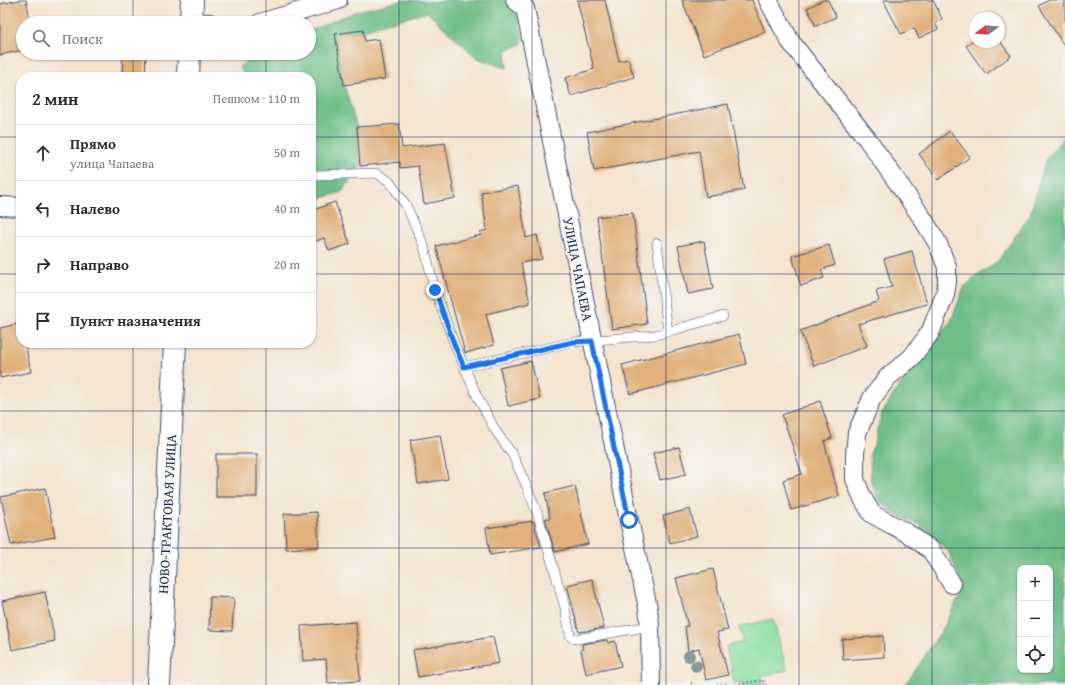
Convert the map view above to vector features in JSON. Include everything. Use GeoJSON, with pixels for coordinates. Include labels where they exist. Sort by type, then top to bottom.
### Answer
{"type":"FeatureCollection","features":[{"type":"Feature","properties":{"kind":"main road"},"geometry":{"type":"LineString","coordinates":[[192,0],[195,16]]}},
{"type":"Feature","properties":{"kind":"main road"},"geometry":{"type":"LineString","coordinates":[[188,72],[189,60]]}},
{"type":"Feature","properties":{"kind":"main road","name":"НОВО-ТРАКТОВАЯ УЛИЦА"},"geometry":{"type":"LineString","coordinates":[[159,685],[175,348]]}},
{"type":"Feature","properties":{"kind":"street"},"geometry":{"type":"LineString","coordinates":[[284,16],[338,0]]}},
{"type":"Feature","properties":{"kind":"street"},"geometry":{"type":"LineString","coordinates":[[768,0],[790,41],[868,140],[924,219],[938,244],[947,267],[945,295],[930,333],[911,358],[888,377],[872,398],[858,433],[855,454],[855,479],[862,497],[872,514],[907,533],[931,550],[952,584]]}},
{"type":"Feature","properties":{"kind":"street","name":"УЛИЦА ЧАПАЕВА"},"geometry":{"type":"LineString","coordinates":[[523,3],[648,608],[650,626],[651,685]]}},
{"type":"Feature","properties":{"kind":"street"},"geometry":{"type":"LineString","coordinates":[[0,206],[16,207]]}},
{"type":"Feature","properties":{"kind":"lane"},"geometry":{"type":"LineString","coordinates":[[316,175],[376,173],[390,181],[406,205],[424,246],[435,290],[454,344],[476,394],[495,430],[512,454],[527,487],[542,530],[565,608],[570,635],[572,638],[577,639],[650,626]]}},
{"type":"Feature","properties":{"kind":"lane"},"geometry":{"type":"LineString","coordinates":[[657,243],[668,332]]}},
{"type":"Feature","properties":{"kind":"lane"},"geometry":{"type":"LineString","coordinates":[[464,367],[573,342],[656,335],[723,316]]}},
{"type":"Feature","properties":{"kind":"path"},"geometry":{"type":"LineString","coordinates":[[736,685],[763,680],[765,685]]}},
{"type":"Feature","properties":{"kind":"path"},"geometry":{"type":"LineString","coordinates":[[691,683],[695,685]]}},
{"type":"Feature","properties":{"kind":"path"},"geometry":{"type":"LineString","coordinates":[[717,685],[728,685]]}},
{"type":"Feature","properties":{"kind":"green space"},"geometry":{"type":"Polygon","coordinates":[[[405,0],[440,2],[443,0],[504,0],[517,13],[523,38],[522,44],[506,50],[507,68],[477,58],[427,12],[363,30],[336,34],[344,85],[357,127],[360,166],[342,192],[316,200],[316,72],[242,72],[239,67],[249,60],[316,60],[316,28],[357,11],[405,0]]]}},
{"type":"Feature","properties":{"kind":"green space"},"geometry":{"type":"Polygon","coordinates":[[[1065,136],[1065,685],[904,685],[911,677],[944,627],[964,587],[948,551],[918,524],[897,516],[878,499],[871,480],[870,453],[874,445],[882,413],[899,386],[951,321],[964,287],[998,261],[1030,215],[1046,159],[1065,136]]]}},
{"type":"Feature","properties":{"kind":"green space"},"geometry":{"type":"Polygon","coordinates":[[[773,619],[787,670],[761,676],[763,685],[742,685],[741,682],[734,683],[726,646],[743,642],[739,627],[773,619]]]}},
{"type":"Feature","properties":{"kind":"building"},"geometry":{"type":"Polygon","coordinates":[[[26,0],[29,16],[16,16],[16,52],[0,55],[0,4],[26,0]]]}},
{"type":"Feature","properties":{"kind":"building"},"geometry":{"type":"Polygon","coordinates":[[[577,0],[605,0],[619,61],[628,59],[634,77],[571,96],[565,78],[594,69],[577,0]]]}},
{"type":"Feature","properties":{"kind":"building"},"geometry":{"type":"Polygon","coordinates":[[[682,0],[752,0],[765,32],[704,55],[682,0]]]}},
{"type":"Feature","properties":{"kind":"building"},"geometry":{"type":"Polygon","coordinates":[[[823,0],[828,0],[836,17],[816,26],[807,8],[823,0]]]}},
{"type":"Feature","properties":{"kind":"building"},"geometry":{"type":"Polygon","coordinates":[[[883,0],[933,0],[942,19],[935,23],[938,29],[919,38],[914,28],[901,34],[883,0]]]}},
{"type":"Feature","properties":{"kind":"building"},"geometry":{"type":"Polygon","coordinates":[[[1049,0],[1065,0],[1065,47],[1039,6],[1049,0]]]}},
{"type":"Feature","properties":{"kind":"building"},"geometry":{"type":"Polygon","coordinates":[[[363,30],[365,41],[379,39],[385,79],[344,85],[335,34],[363,30]]]}},
{"type":"Feature","properties":{"kind":"building"},"geometry":{"type":"Polygon","coordinates":[[[969,44],[969,48],[1005,48],[1011,56],[986,74],[966,46],[969,44]]]}},
{"type":"Feature","properties":{"kind":"building"},"geometry":{"type":"Polygon","coordinates":[[[123,60],[146,60],[145,72],[122,72],[123,60]]]}},
{"type":"Feature","properties":{"kind":"building"},"geometry":{"type":"Polygon","coordinates":[[[728,104],[744,190],[706,197],[699,151],[594,171],[587,132],[728,104]]]}},
{"type":"Feature","properties":{"kind":"building"},"geometry":{"type":"Polygon","coordinates":[[[399,124],[402,148],[445,143],[455,198],[424,204],[418,166],[400,168],[400,162],[360,166],[357,127],[399,124]]]}},
{"type":"Feature","properties":{"kind":"building"},"geometry":{"type":"Polygon","coordinates":[[[950,131],[970,157],[938,180],[919,154],[950,131]]]}},
{"type":"Feature","properties":{"kind":"building"},"geometry":{"type":"Polygon","coordinates":[[[518,186],[526,238],[537,235],[542,259],[521,263],[530,303],[486,314],[494,345],[465,353],[436,246],[481,235],[480,232],[487,230],[481,192],[518,186]]]}},
{"type":"Feature","properties":{"kind":"building"},"geometry":{"type":"Polygon","coordinates":[[[335,202],[350,244],[329,251],[324,238],[316,241],[316,209],[335,202]]]}},
{"type":"Feature","properties":{"kind":"building"},"geometry":{"type":"Polygon","coordinates":[[[633,213],[647,324],[612,329],[597,217],[633,213]]]}},
{"type":"Feature","properties":{"kind":"building"},"geometry":{"type":"Polygon","coordinates":[[[704,241],[713,289],[688,294],[678,246],[704,241]]]}},
{"type":"Feature","properties":{"kind":"building"},"geometry":{"type":"Polygon","coordinates":[[[829,245],[835,265],[821,270],[824,278],[801,286],[792,256],[829,245]]]}},
{"type":"Feature","properties":{"kind":"building"},"geometry":{"type":"Polygon","coordinates":[[[912,251],[927,304],[858,324],[867,346],[814,366],[800,331],[879,301],[876,291],[892,287],[884,259],[912,251]]]}},
{"type":"Feature","properties":{"kind":"building"},"geometry":{"type":"Polygon","coordinates":[[[16,324],[16,348],[26,348],[31,372],[0,378],[0,328],[16,324]]]}},
{"type":"Feature","properties":{"kind":"building"},"geometry":{"type":"Polygon","coordinates":[[[739,334],[746,364],[630,394],[622,365],[739,334]]]}},
{"type":"Feature","properties":{"kind":"building"},"geometry":{"type":"Polygon","coordinates":[[[531,361],[540,399],[508,406],[500,368],[531,361]]]}},
{"type":"Feature","properties":{"kind":"building"},"geometry":{"type":"Polygon","coordinates":[[[820,401],[832,438],[824,441],[839,496],[791,510],[783,480],[802,474],[782,415],[820,401]]]}},
{"type":"Feature","properties":{"kind":"building"},"geometry":{"type":"Polygon","coordinates":[[[440,435],[448,479],[418,484],[410,440],[440,435]]]}},
{"type":"Feature","properties":{"kind":"building"},"geometry":{"type":"Polygon","coordinates":[[[679,447],[686,474],[660,480],[653,453],[679,447]]]}},
{"type":"Feature","properties":{"kind":"building"},"geometry":{"type":"Polygon","coordinates":[[[216,454],[257,454],[257,497],[216,497],[216,454]]]}},
{"type":"Feature","properties":{"kind":"building"},"geometry":{"type":"Polygon","coordinates":[[[575,486],[588,544],[555,552],[545,519],[550,518],[545,493],[575,486]]]}},
{"type":"Feature","properties":{"kind":"building"},"geometry":{"type":"Polygon","coordinates":[[[45,488],[55,537],[11,545],[1,497],[45,488]]]}},
{"type":"Feature","properties":{"kind":"building"},"geometry":{"type":"Polygon","coordinates":[[[690,509],[697,536],[670,543],[663,516],[690,509]]]}},
{"type":"Feature","properties":{"kind":"building"},"geometry":{"type":"Polygon","coordinates":[[[317,512],[319,547],[286,549],[284,514],[317,512]]]}},
{"type":"Feature","properties":{"kind":"building"},"geometry":{"type":"Polygon","coordinates":[[[533,521],[541,547],[490,555],[486,528],[533,521]]]}},
{"type":"Feature","properties":{"kind":"building"},"geometry":{"type":"Polygon","coordinates":[[[713,569],[728,630],[717,632],[728,675],[706,680],[699,648],[688,651],[685,626],[688,626],[676,578],[713,569]]]}},
{"type":"Feature","properties":{"kind":"building"},"geometry":{"type":"Polygon","coordinates":[[[592,579],[604,628],[579,632],[567,585],[592,579]]]}},
{"type":"Feature","properties":{"kind":"building"},"geometry":{"type":"Polygon","coordinates":[[[45,592],[55,641],[12,650],[2,601],[45,592]]]}},
{"type":"Feature","properties":{"kind":"building"},"geometry":{"type":"Polygon","coordinates":[[[210,597],[234,598],[232,631],[209,630],[210,597]]]}},
{"type":"Feature","properties":{"kind":"building"},"geometry":{"type":"Polygon","coordinates":[[[356,622],[360,681],[328,683],[326,659],[303,661],[301,626],[356,622]]]}},
{"type":"Feature","properties":{"kind":"building"},"geometry":{"type":"Polygon","coordinates":[[[883,636],[884,657],[843,660],[842,639],[883,636]]]}},
{"type":"Feature","properties":{"kind":"building"},"geometry":{"type":"Polygon","coordinates":[[[493,637],[499,663],[418,677],[413,650],[493,637]]]}},
{"type":"Feature","properties":{"kind":"building"},"geometry":{"type":"Polygon","coordinates":[[[607,640],[608,643],[615,641],[621,666],[586,674],[581,650],[583,649],[582,644],[607,640]]]}},
{"type":"Feature","properties":{"kind":"route"},"geometry":{"type":"LineString","coordinates":[[435,290],[454,344],[464,367],[573,342],[592,341],[629,520]]}}]}
